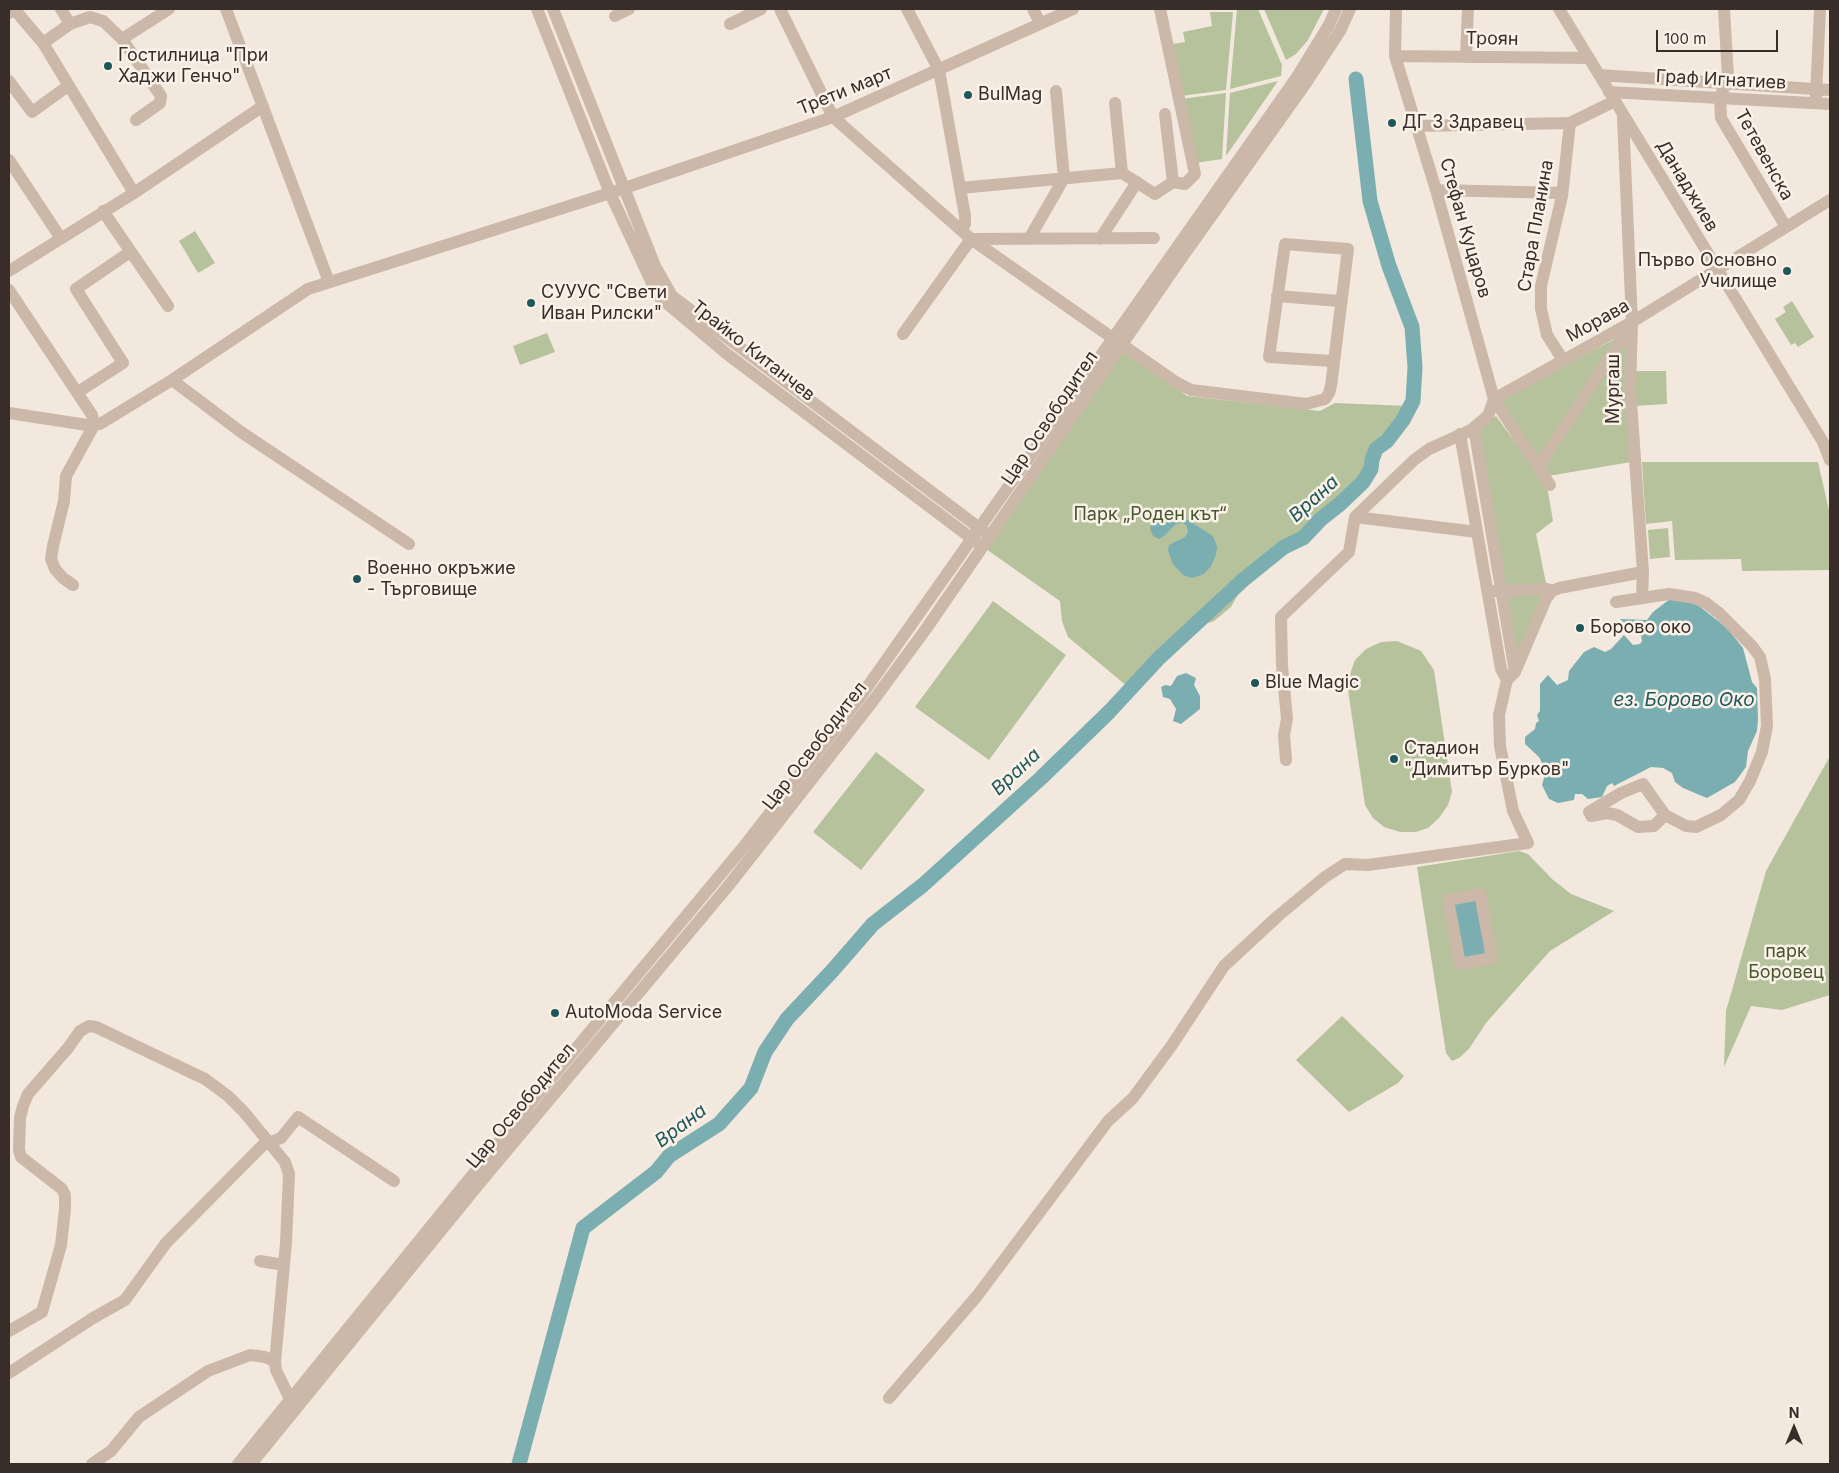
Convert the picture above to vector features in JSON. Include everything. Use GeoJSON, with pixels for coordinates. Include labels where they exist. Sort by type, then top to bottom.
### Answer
{"type":"FeatureCollection","features":[{"type":"Feature","properties":{"kind":"street"},"geometry":{"type":"LineString","coordinates":[[61,9],[70,24]]}},
{"type":"Feature","properties":{"kind":"street"},"geometry":{"type":"LineString","coordinates":[[122,39],[168,9]]}},
{"type":"Feature","properties":{"kind":"street"},"geometry":{"type":"LineString","coordinates":[[226,9],[330,282]]}},
{"type":"Feature","properties":{"kind":"street","name":"Трайко Китанчев"},"geometry":{"type":"LineString","coordinates":[[537,9],[610,193],[658,296],[674,312],[727,354],[981,538]]}},
{"type":"Feature","properties":{"kind":"street","name":"Трайко Китанчев"},"geometry":{"type":"LineString","coordinates":[[553,9],[660,279],[682,306],[981,538]]}},
{"type":"Feature","properties":{"kind":"street"},"geometry":{"type":"LineString","coordinates":[[615,16],[629,9]]}},
{"type":"Feature","properties":{"kind":"street"},"geometry":{"type":"LineString","coordinates":[[730,24],[761,9]]}},
{"type":"Feature","properties":{"kind":"street"},"geometry":{"type":"LineString","coordinates":[[780,9],[833,117],[971,239],[1174,381],[1191,390],[1306,404],[1325,399],[1329,394],[1348,249],[1285,244],[1277,296],[1269,357],[1332,361]]}},
{"type":"Feature","properties":{"kind":"street"},"geometry":{"type":"LineString","coordinates":[[907,9],[939,70],[965,216],[965,224],[961,229]]}},
{"type":"Feature","properties":{"kind":"street"},"geometry":{"type":"LineString","coordinates":[[1033,9],[1040,23]]}},
{"type":"Feature","properties":{"kind":"street","name":"Трети март"},"geometry":{"type":"LineString","coordinates":[[94,425],[106,422],[172,380],[294,297],[330,282],[623,189],[833,117],[1073,9]]}},
{"type":"Feature","properties":{"kind":"street"},"geometry":{"type":"LineString","coordinates":[[960,188],[1122,173],[1155,194],[1173,182],[1185,184],[1195,174],[1160,9]]}},
{"type":"Feature","properties":{"kind":"street","name":"Цар Освободител"},"geometry":{"type":"LineString","coordinates":[[251,1464],[478,1184],[729,885],[873,701],[981,538],[1118,341],[1297,77],[1329,25],[1336,9]]}},
{"type":"Feature","properties":{"kind":"street","name":"Цар Освободител"},"geometry":{"type":"LineString","coordinates":[[1118,341],[1306,83],[1340,31],[1350,9]]}},
{"type":"Feature","properties":{"kind":"street","name":"Стефан Куцаров"},"geometry":{"type":"LineString","coordinates":[[1396,9],[1395,56],[1436,190],[1494,399],[1550,485]]}},
{"type":"Feature","properties":{"kind":"street"},"geometry":{"type":"LineString","coordinates":[[1466,56],[1468,9]]}},
{"type":"Feature","properties":{"kind":"street","name":"Данаджиев"},"geometry":{"type":"LineString","coordinates":[[1559,9],[1717,269],[1826,440],[1830,460]]}},
{"type":"Feature","properties":{"kind":"street"},"geometry":{"type":"LineString","coordinates":[[1720,98],[1728,77],[1724,9]]}},
{"type":"Feature","properties":{"kind":"street"},"geometry":{"type":"LineString","coordinates":[[1816,103],[1820,9]]}},
{"type":"Feature","properties":{"kind":"street"},"geometry":{"type":"LineString","coordinates":[[9,13],[15,10],[43,43],[134,193]]}},
{"type":"Feature","properties":{"kind":"street"},"geometry":{"type":"LineString","coordinates":[[43,43],[70,24],[90,17],[103,21],[122,39],[162,100],[136,120]]}},
{"type":"Feature","properties":{"kind":"street","name":"Троян"},"geometry":{"type":"LineString","coordinates":[[1395,56],[1589,58]]}},
{"type":"Feature","properties":{"kind":"street","name":"Граф Игнатиев"},"geometry":{"type":"LineString","coordinates":[[1599,75],[1830,90]]}},
{"type":"Feature","properties":{"kind":"street"},"geometry":{"type":"LineString","coordinates":[[9,81],[32,112],[68,86]]}},
{"type":"Feature","properties":{"kind":"street"},"geometry":{"type":"LineString","coordinates":[[1029,239],[1064,178],[1056,91]]}},
{"type":"Feature","properties":{"kind":"street"},"geometry":{"type":"LineString","coordinates":[[1417,126],[1570,123],[1612,96]]}},
{"type":"Feature","properties":{"kind":"street","name":"Граф Игнатиев"},"geometry":{"type":"LineString","coordinates":[[1612,96],[1720,98],[1830,104]]}},
{"type":"Feature","properties":{"kind":"street","name":"Тетевенска"},"geometry":{"type":"LineString","coordinates":[[1720,98],[1719,105],[1724,126],[1786,227]]}},
{"type":"Feature","properties":{"kind":"street"},"geometry":{"type":"LineString","coordinates":[[1115,103],[1122,173]]}},
{"type":"Feature","properties":{"kind":"street"},"geometry":{"type":"LineString","coordinates":[[9,271],[60,237],[134,193],[263,106]]}},
{"type":"Feature","properties":{"kind":"street"},"geometry":{"type":"LineString","coordinates":[[1165,114],[1173,182]]}},
{"type":"Feature","properties":{"kind":"street","name":"Мургаш"},"geometry":{"type":"LineString","coordinates":[[1623,115],[1632,322],[1630,388],[1642,597]]}},
{"type":"Feature","properties":{"kind":"street","name":"Стара Планина"},"geometry":{"type":"LineString","coordinates":[[1563,360],[1547,335],[1540,309],[1541,286],[1562,193],[1570,123]]}},
{"type":"Feature","properties":{"kind":"street"},"geometry":{"type":"LineString","coordinates":[[9,160],[60,237]]}},
{"type":"Feature","properties":{"kind":"street"},"geometry":{"type":"LineString","coordinates":[[1100,239],[1137,182]]}},
{"type":"Feature","properties":{"kind":"street"},"geometry":{"type":"LineString","coordinates":[[1436,190],[1562,193]]}},
{"type":"Feature","properties":{"kind":"street","name":"Морава"},"geometry":{"type":"LineString","coordinates":[[1494,399],[1632,322],[1830,200]]}},
{"type":"Feature","properties":{"kind":"street"},"geometry":{"type":"LineString","coordinates":[[103,211],[168,306]]}},
{"type":"Feature","properties":{"kind":"street"},"geometry":{"type":"LineString","coordinates":[[971,239],[1154,238]]}},
{"type":"Feature","properties":{"kind":"street"},"geometry":{"type":"LineString","coordinates":[[903,334],[971,239]]}},
{"type":"Feature","properties":{"kind":"street"},"geometry":{"type":"LineString","coordinates":[[78,392],[123,363],[76,289],[130,252]]}},
{"type":"Feature","properties":{"kind":"street"},"geometry":{"type":"LineString","coordinates":[[9,290],[92,414],[94,425],[66,476],[64,501],[53,546],[52,559],[55,568],[63,578],[73,585]]}},
{"type":"Feature","properties":{"kind":"street"},"geometry":{"type":"LineString","coordinates":[[1277,296],[1340,301]]}},
{"type":"Feature","properties":{"kind":"street"},"geometry":{"type":"LineString","coordinates":[[1538,468],[1632,322]]}},
{"type":"Feature","properties":{"kind":"street"},"geometry":{"type":"LineString","coordinates":[[172,380],[241,432],[409,544]]}},
{"type":"Feature","properties":{"kind":"street"},"geometry":{"type":"LineString","coordinates":[[1286,760],[1284,736],[1287,719],[1282,665],[1281,617],[1350,552],[1355,517],[1428,449],[1474,428],[1488,416],[1494,399]]}},
{"type":"Feature","properties":{"kind":"street"},"geometry":{"type":"LineString","coordinates":[[9,413],[94,425]]}},
{"type":"Feature","properties":{"kind":"street"},"geometry":{"type":"LineString","coordinates":[[1474,428],[1500,590],[1509,671]]}},
{"type":"Feature","properties":{"kind":"street"},"geometry":{"type":"LineString","coordinates":[[1460,434],[1486,592],[1509,671]]}},
{"type":"Feature","properties":{"kind":"street"},"geometry":{"type":"LineString","coordinates":[[1464,452],[1477,448]]}},
{"type":"Feature","properties":{"kind":"street"},"geometry":{"type":"LineString","coordinates":[[1472,504],[1486,502]]}},
{"type":"Feature","properties":{"kind":"street"},"geometry":{"type":"LineString","coordinates":[[1355,517],[1491,536]]}},
{"type":"Feature","properties":{"kind":"street","name":"Цар Освободител"},"geometry":{"type":"LineString","coordinates":[[238,1464],[534,1099],[745,845],[981,538]]}},
{"type":"Feature","properties":{"kind":"street"},"geometry":{"type":"LineString","coordinates":[[889,1398],[977,1296],[1108,1121],[1133,1098],[1172,1045],[1224,966],[1278,916],[1325,877],[1345,864],[1368,865],[1528,843],[1513,811],[1500,746],[1499,715],[1509,671],[1552,591],[1642,572]]}},
{"type":"Feature","properties":{"kind":"street"},"geometry":{"type":"LineString","coordinates":[[1486,592],[1546,589],[1552,591]]}},
{"type":"Feature","properties":{"kind":"street"},"geometry":{"type":"LineString","coordinates":[[1616,602],[1669,594],[1706,603],[1752,646],[1760,658],[1765,679],[1767,726],[1762,752],[1750,781],[1738,800],[1721,815],[1696,827],[1686,826],[1665,815],[1643,784],[1621,793],[1590,814],[1607,813],[1617,815],[1638,827],[1654,826],[1665,815]]}},
{"type":"Feature","properties":{"kind":"street"},"geometry":{"type":"LineString","coordinates":[[1480,894],[1492,958],[1460,964],[1448,900],[1480,894]]}},
{"type":"Feature","properties":{"kind":"street"},"geometry":{"type":"LineString","coordinates":[[9,1331],[42,1312],[61,1245],[65,1209],[65,1195],[62,1189],[21,1157],[19,1150],[20,1118],[28,1094],[84,1027],[96,1027],[205,1079],[228,1096],[270,1142],[285,1162],[289,1174],[284,1265],[275,1362],[290,1399]]}},
{"type":"Feature","properties":{"kind":"street"},"geometry":{"type":"LineString","coordinates":[[9,1374],[125,1300],[166,1243],[263,1145],[281,1138],[293,1120],[298,1117],[303,1118],[394,1182]]}},
{"type":"Feature","properties":{"kind":"street"},"geometry":{"type":"LineString","coordinates":[[260,1261],[284,1265]]}},
{"type":"Feature","properties":{"kind":"street"},"geometry":{"type":"LineString","coordinates":[[92,1464],[111,1451],[139,1417],[208,1371],[250,1355],[265,1357],[275,1362]]}},
{"type":"Feature","properties":{"kind":"green space"},"geometry":{"type":"Polygon","coordinates":[[[1237,9],[1258,9],[1282,65],[1281,76],[1230,89],[1237,9]]]}},
{"type":"Feature","properties":{"kind":"green space"},"geometry":{"type":"Polygon","coordinates":[[[1264,9],[1324,9],[1308,40],[1296,54],[1286,60],[1264,9]]]}},
{"type":"Feature","properties":{"kind":"green space"},"geometry":{"type":"Polygon","coordinates":[[[1210,12],[1233,12],[1226,90],[1181,96],[1173,44],[1185,42],[1183,32],[1212,26],[1210,12]]]}},
{"type":"Feature","properties":{"kind":"green space"},"geometry":{"type":"Polygon","coordinates":[[[1278,81],[1226,156],[1230,93],[1278,81]]]}},
{"type":"Feature","properties":{"kind":"green space"},"geometry":{"type":"Polygon","coordinates":[[[1226,93],[1222,159],[1195,163],[1181,99],[1226,93]]]}},
{"type":"Feature","properties":{"kind":"green space"},"geometry":{"type":"Polygon","coordinates":[[[195,231],[215,263],[198,273],[179,241],[195,231]]]}},
{"type":"Feature","properties":{"kind":"green space"},"geometry":{"type":"Polygon","coordinates":[[[1792,301],[1814,337],[1798,347],[1795,343],[1791,345],[1775,319],[1786,312],[1783,307],[1792,301]]]}},
{"type":"Feature","properties":{"kind":"green space"},"geometry":{"type":"Polygon","coordinates":[[[547,333],[555,352],[520,365],[513,346],[547,333]]]}},
{"type":"Feature","properties":{"kind":"green space"},"geometry":{"type":"Polygon","coordinates":[[[1627,334],[1631,462],[1548,476],[1542,467],[1627,334]]]}},
{"type":"Feature","properties":{"kind":"green space"},"geometry":{"type":"Polygon","coordinates":[[[1617,338],[1538,461],[1500,399],[1617,338]]]}},
{"type":"Feature","properties":{"kind":"green space","name":"Парк „Роден кът“"},"geometry":{"type":"Polygon","coordinates":[[[1123,347],[1187,396],[1320,411],[1335,403],[1409,406],[1357,484],[1335,509],[1300,536],[1266,555],[1241,589],[1231,607],[1214,621],[1196,627],[1128,687],[1068,637],[1062,621],[1060,601],[986,549],[1123,347]]]}},
{"type":"Feature","properties":{"kind":"green space"},"geometry":{"type":"Polygon","coordinates":[[[1634,371],[1666,371],[1667,404],[1633,406],[1634,371]]]}},
{"type":"Feature","properties":{"kind":"green space"},"geometry":{"type":"Polygon","coordinates":[[[1496,416],[1547,486],[1553,521],[1536,534],[1546,583],[1530,627],[1515,656],[1477,434],[1489,420],[1496,416]]]}},
{"type":"Feature","properties":{"kind":"green space"},"geometry":{"type":"Polygon","coordinates":[[[1642,462],[1818,462],[1830,515],[1830,570],[1742,571],[1741,559],[1675,560],[1672,521],[1646,524],[1642,462]]]}},
{"type":"Feature","properties":{"kind":"green space"},"geometry":{"type":"Polygon","coordinates":[[[1668,528],[1670,557],[1650,559],[1648,530],[1668,528]]]}},
{"type":"Feature","properties":{"kind":"green space"},"geometry":{"type":"Polygon","coordinates":[[[993,601],[1066,655],[989,760],[915,707],[993,601]]]}},
{"type":"Feature","properties":{"kind":"green space"},"geometry":{"type":"Polygon","coordinates":[[[1397,641],[1421,651],[1434,670],[1452,792],[1448,805],[1439,818],[1428,828],[1416,832],[1400,832],[1384,827],[1373,818],[1365,805],[1347,683],[1355,660],[1366,649],[1381,642],[1397,641]]]}},
{"type":"Feature","properties":{"kind":"green space"},"geometry":{"type":"Polygon","coordinates":[[[876,752],[925,790],[861,870],[813,832],[876,752]]]}},
{"type":"Feature","properties":{"kind":"green space","name":"парк Боровец"},"geometry":{"type":"Polygon","coordinates":[[[1830,756],[1830,995],[1782,1010],[1751,1006],[1724,1067],[1726,1011],[1766,871],[1830,756]]]}},
{"type":"Feature","properties":{"kind":"green space"},"geometry":{"type":"Polygon","coordinates":[[[1519,851],[1528,854],[1552,879],[1571,894],[1614,911],[1550,951],[1486,1023],[1469,1049],[1459,1058],[1452,1061],[1446,1053],[1417,867],[1519,851]]]}},
{"type":"Feature","properties":{"kind":"green space"},"geometry":{"type":"Polygon","coordinates":[[[1342,1016],[1404,1076],[1398,1083],[1349,1112],[1296,1060],[1342,1016]]]}},
{"type":"Feature","properties":{"kind":"water"},"geometry":{"type":"Polygon","coordinates":[[[1163,509],[1172,510],[1213,536],[1217,547],[1216,555],[1211,566],[1204,574],[1192,578],[1183,575],[1173,564],[1168,551],[1169,545],[1185,537],[1188,533],[1187,526],[1182,523],[1176,524],[1159,539],[1153,536],[1150,528],[1154,515],[1163,509]]]}},
{"type":"Feature","properties":{"kind":"water","name":"ез. Борово Око"},"geometry":{"type":"Polygon","coordinates":[[[1670,599],[1694,602],[1727,628],[1743,648],[1752,682],[1757,688],[1758,720],[1757,731],[1748,751],[1746,767],[1735,782],[1707,798],[1683,788],[1675,782],[1672,773],[1663,768],[1651,767],[1614,786],[1612,783],[1607,786],[1602,797],[1588,799],[1582,794],[1575,794],[1574,800],[1558,803],[1549,799],[1542,785],[1546,771],[1539,757],[1525,744],[1525,737],[1535,729],[1536,723],[1539,721],[1537,715],[1540,711],[1540,684],[1548,675],[1557,685],[1568,680],[1569,671],[1584,652],[1594,647],[1605,652],[1611,649],[1624,635],[1633,645],[1640,644],[1642,641],[1641,635],[1635,633],[1620,619],[1647,620],[1653,612],[1670,599]]]}},
{"type":"Feature","properties":{"kind":"water"},"geometry":{"type":"Polygon","coordinates":[[[1186,673],[1196,678],[1194,685],[1200,696],[1200,709],[1181,724],[1173,721],[1176,709],[1170,699],[1163,697],[1161,687],[1165,685],[1171,686],[1177,676],[1186,673]]]}},
{"type":"Feature","properties":{"kind":"water"},"geometry":{"type":"Polygon","coordinates":[[[1479,896],[1491,957],[1461,963],[1450,901],[1479,896]]]}},
{"type":"Feature","properties":{"kind":"waterway","name":"Врана"},"geometry":{"type":"LineString","coordinates":[[519,1464],[583,1228],[656,1172],[669,1156],[719,1124],[751,1088],[765,1052],[787,1019],[873,924],[923,885],[1041,778],[1109,712],[1159,658],[1243,580],[1284,547],[1303,538],[1321,519],[1340,504],[1363,482],[1371,469],[1376,449],[1387,441],[1403,420],[1413,401],[1415,367],[1412,327],[1389,266],[1370,201],[1356,79]]}},
{"type":"Feature","properties":{"kind":"place","name":"Гостилница \"При Хаджи Генчо\""},"geometry":{"type":"Point","coordinates":[108,66]}},
{"type":"Feature","properties":{"kind":"place","name":"BulMag"},"geometry":{"type":"Point","coordinates":[968,95]}},
{"type":"Feature","properties":{"kind":"place","name":"ДГ 3 Здравец"},"geometry":{"type":"Point","coordinates":[1392,123]}},
{"type":"Feature","properties":{"kind":"place","name":"Първо Основно Училище"},"geometry":{"type":"Point","coordinates":[1787,271]}},
{"type":"Feature","properties":{"kind":"place","name":"СУУУС \"Свети Иван Рилски\""},"geometry":{"type":"Point","coordinates":[531,303]}},
{"type":"Feature","properties":{"kind":"place","name":"Военно окръжие - Търговище"},"geometry":{"type":"Point","coordinates":[357,579]}},
{"type":"Feature","properties":{"kind":"place","name":"Борово око"},"geometry":{"type":"Point","coordinates":[1580,628]}},
{"type":"Feature","properties":{"kind":"place","name":"Blue Magic"},"geometry":{"type":"Point","coordinates":[1255,683]}},
{"type":"Feature","properties":{"kind":"place","name":"Стадион \"Димитър Бурков\""},"geometry":{"type":"Point","coordinates":[1394,759]}},
{"type":"Feature","properties":{"kind":"place","name":"AutoModa Service"},"geometry":{"type":"Point","coordinates":[555,1013]}}]}
